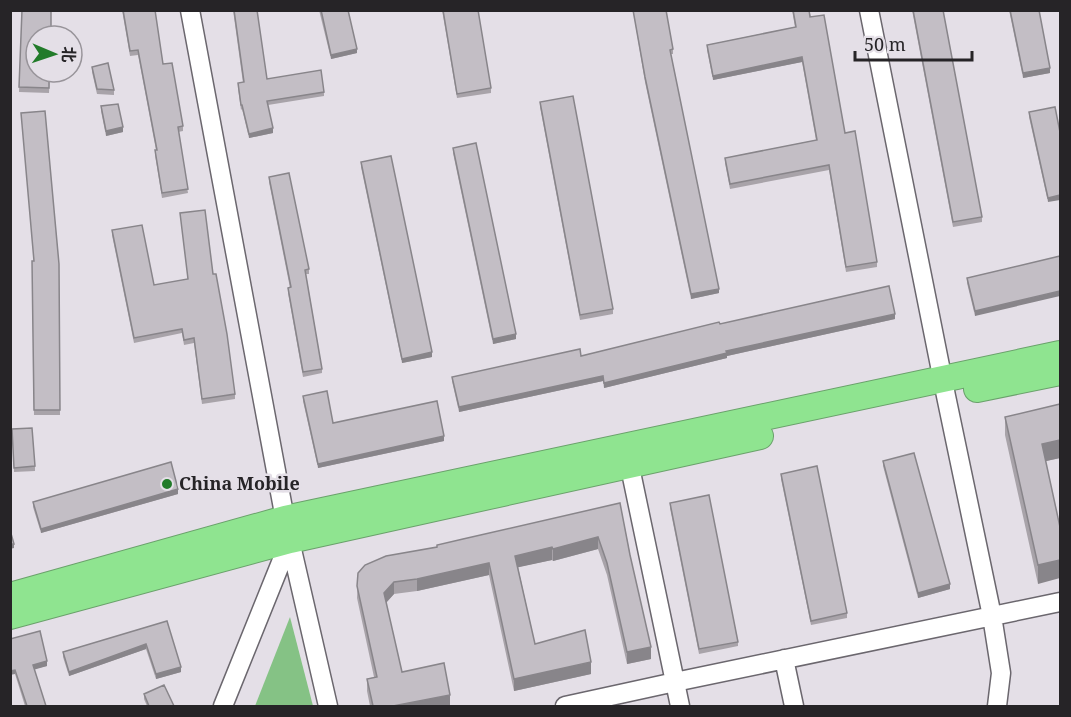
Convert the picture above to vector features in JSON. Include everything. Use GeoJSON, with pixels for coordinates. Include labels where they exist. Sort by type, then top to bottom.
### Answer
{"type":"FeatureCollection","features":[{"type":"Feature","properties":{"kind":"highway"},"geometry":{"type":"LineString","coordinates":[[10,596],[287,529],[944,387],[1060,354]]}},
{"type":"Feature","properties":{"kind":"highway"},"geometry":{"type":"LineString","coordinates":[[944,387],[1060,372]]}},
{"type":"Feature","properties":{"kind":"highway"},"geometry":{"type":"LineString","coordinates":[[10,616],[287,529]]}},
{"type":"Feature","properties":{"kind":"street"},"geometry":{"type":"LineString","coordinates":[[190,10],[287,529],[328,706]]}},
{"type":"Feature","properties":{"kind":"street"},"geometry":{"type":"LineString","coordinates":[[869,10],[992,616],[1001,673],[997,706]]}},
{"type":"Feature","properties":{"kind":"street"},"geometry":{"type":"LineString","coordinates":[[628,456],[680,706]]}},
{"type":"Feature","properties":{"kind":"street"},"geometry":{"type":"LineString","coordinates":[[223,706],[287,529]]}},
{"type":"Feature","properties":{"kind":"street"},"geometry":{"type":"LineString","coordinates":[[572,706],[675,682],[1060,602]]}},
{"type":"Feature","properties":{"kind":"street"},"geometry":{"type":"LineString","coordinates":[[784,659],[794,706]]}},
{"type":"Feature","properties":{"kind":"green space"},"geometry":{"type":"Polygon","coordinates":[[[290,617],[313,706],[255,706],[290,617]]]}},
{"type":"Feature","properties":{"kind":"building"},"geometry":{"type":"Polygon","coordinates":[[[22,10],[51,10],[51,24],[24,24],[24,84],[49,84],[49,88],[19,87],[22,10]]]}},
{"type":"Feature","properties":{"kind":"building"},"geometry":{"type":"Polygon","coordinates":[[[123,10],[155,10],[163,64],[172,63],[183,126],[178,127],[188,189],[162,193],[155,150],[157,150],[138,50],[130,51],[123,10]]]}},
{"type":"Feature","properties":{"kind":"building"},"geometry":{"type":"Polygon","coordinates":[[[234,10],[257,10],[267,79],[321,70],[324,92],[267,101],[273,128],[249,134],[238,83],[244,82],[234,10]]]}},
{"type":"Feature","properties":{"kind":"building"},"geometry":{"type":"Polygon","coordinates":[[[321,10],[348,10],[357,49],[331,55],[321,10]]]}},
{"type":"Feature","properties":{"kind":"building"},"geometry":{"type":"Polygon","coordinates":[[[443,10],[478,10],[491,88],[457,94],[443,10]]]}},
{"type":"Feature","properties":{"kind":"building"},"geometry":{"type":"Polygon","coordinates":[[[633,10],[666,10],[673,49],[670,50],[719,289],[691,294],[633,10]]]}},
{"type":"Feature","properties":{"kind":"building"},"geometry":{"type":"Polygon","coordinates":[[[793,10],[809,10],[810,17],[824,15],[845,133],[855,131],[877,262],[846,267],[829,165],[730,184],[725,158],[817,140],[802,57],[713,76],[707,45],[796,27],[793,10]]]}},
{"type":"Feature","properties":{"kind":"building"},"geometry":{"type":"Polygon","coordinates":[[[913,10],[943,10],[982,217],[953,222],[913,10]]]}},
{"type":"Feature","properties":{"kind":"building"},"geometry":{"type":"Polygon","coordinates":[[[1010,10],[1039,10],[1050,68],[1023,73],[1010,10]]]}},
{"type":"Feature","properties":{"kind":"building"},"geometry":{"type":"Polygon","coordinates":[[[108,63],[114,90],[97,89],[92,67],[108,63]]]}},
{"type":"Feature","properties":{"kind":"building"},"geometry":{"type":"Polygon","coordinates":[[[573,96],[613,309],[580,315],[540,102],[573,96]]]}},
{"type":"Feature","properties":{"kind":"building"},"geometry":{"type":"Polygon","coordinates":[[[118,104],[123,127],[106,131],[101,106],[118,104]]]}},
{"type":"Feature","properties":{"kind":"building"},"geometry":{"type":"Polygon","coordinates":[[[1055,107],[1060,132],[1060,195],[1048,198],[1029,112],[1055,107]]]}},
{"type":"Feature","properties":{"kind":"building"},"geometry":{"type":"Polygon","coordinates":[[[45,111],[59,264],[60,410],[34,410],[32,261],[34,261],[21,113],[45,111]]]}},
{"type":"Feature","properties":{"kind":"building"},"geometry":{"type":"Polygon","coordinates":[[[476,143],[516,334],[493,339],[453,148],[476,143]]]}},
{"type":"Feature","properties":{"kind":"building"},"geometry":{"type":"Polygon","coordinates":[[[391,156],[432,352],[402,359],[361,162],[391,156]]]}},
{"type":"Feature","properties":{"kind":"building"},"geometry":{"type":"Polygon","coordinates":[[[289,173],[309,269],[305,270],[322,369],[303,372],[288,288],[291,287],[269,177],[289,173]]]}},
{"type":"Feature","properties":{"kind":"building"},"geometry":{"type":"Polygon","coordinates":[[[205,210],[213,274],[216,274],[227,334],[235,394],[202,399],[194,338],[184,340],[182,329],[134,338],[112,230],[142,225],[154,285],[188,279],[180,213],[205,210]]]}},
{"type":"Feature","properties":{"kind":"building"},"geometry":{"type":"Polygon","coordinates":[[[1060,256],[1060,291],[975,311],[967,278],[1060,256]]]}},
{"type":"Feature","properties":{"kind":"building"},"geometry":{"type":"Polygon","coordinates":[[[889,286],[895,314],[726,351],[727,353],[604,383],[603,376],[459,407],[452,377],[580,349],[581,356],[719,322],[720,324],[889,286]]]}},
{"type":"Feature","properties":{"kind":"building"},"geometry":{"type":"Polygon","coordinates":[[[327,391],[333,423],[437,401],[444,436],[318,464],[303,396],[327,391]]]}},
{"type":"Feature","properties":{"kind":"building"},"geometry":{"type":"Polygon","coordinates":[[[1060,404],[1060,440],[1042,444],[1060,527],[1060,560],[1038,565],[1005,417],[1060,404]]]}},
{"type":"Feature","properties":{"kind":"building"},"geometry":{"type":"Polygon","coordinates":[[[32,428],[35,466],[14,468],[12,429],[32,428]]]}},
{"type":"Feature","properties":{"kind":"building"},"geometry":{"type":"Polygon","coordinates":[[[914,453],[950,584],[918,593],[883,461],[914,453]]]}},
{"type":"Feature","properties":{"kind":"building"},"geometry":{"type":"Polygon","coordinates":[[[171,462],[178,489],[41,529],[33,502],[171,462]]]}},
{"type":"Feature","properties":{"kind":"building"},"geometry":{"type":"Polygon","coordinates":[[[817,466],[847,613],[811,621],[781,474],[817,466]]]}},
{"type":"Feature","properties":{"kind":"building"},"geometry":{"type":"Polygon","coordinates":[[[709,495],[738,642],[699,649],[670,503],[709,495]]]}},
{"type":"Feature","properties":{"kind":"building"},"geometry":{"type":"Polygon","coordinates":[[[620,503],[651,647],[627,652],[607,563],[598,537],[515,556],[535,644],[585,630],[591,662],[514,679],[489,563],[394,582],[384,593],[402,672],[444,663],[450,695],[393,706],[373,706],[367,679],[377,677],[357,586],[358,573],[365,565],[386,556],[437,547],[437,545],[620,503]]]}},
{"type":"Feature","properties":{"kind":"building"},"geometry":{"type":"Polygon","coordinates":[[[10,530],[14,544],[10,544],[10,530]]]}},
{"type":"Feature","properties":{"kind":"building"},"geometry":{"type":"Polygon","coordinates":[[[167,621],[181,667],[156,674],[146,644],[69,672],[63,652],[167,621]]]}},
{"type":"Feature","properties":{"kind":"building"},"geometry":{"type":"Polygon","coordinates":[[[40,631],[47,661],[33,665],[46,706],[27,706],[15,670],[10,671],[10,639],[40,631]]]}},
{"type":"Feature","properties":{"kind":"building"},"geometry":{"type":"Polygon","coordinates":[[[164,685],[174,706],[149,706],[144,694],[164,685]]]}},
{"type":"Feature","properties":{"kind":"place","name":"China Mobile"},"geometry":{"type":"Point","coordinates":[167,484]}}]}
